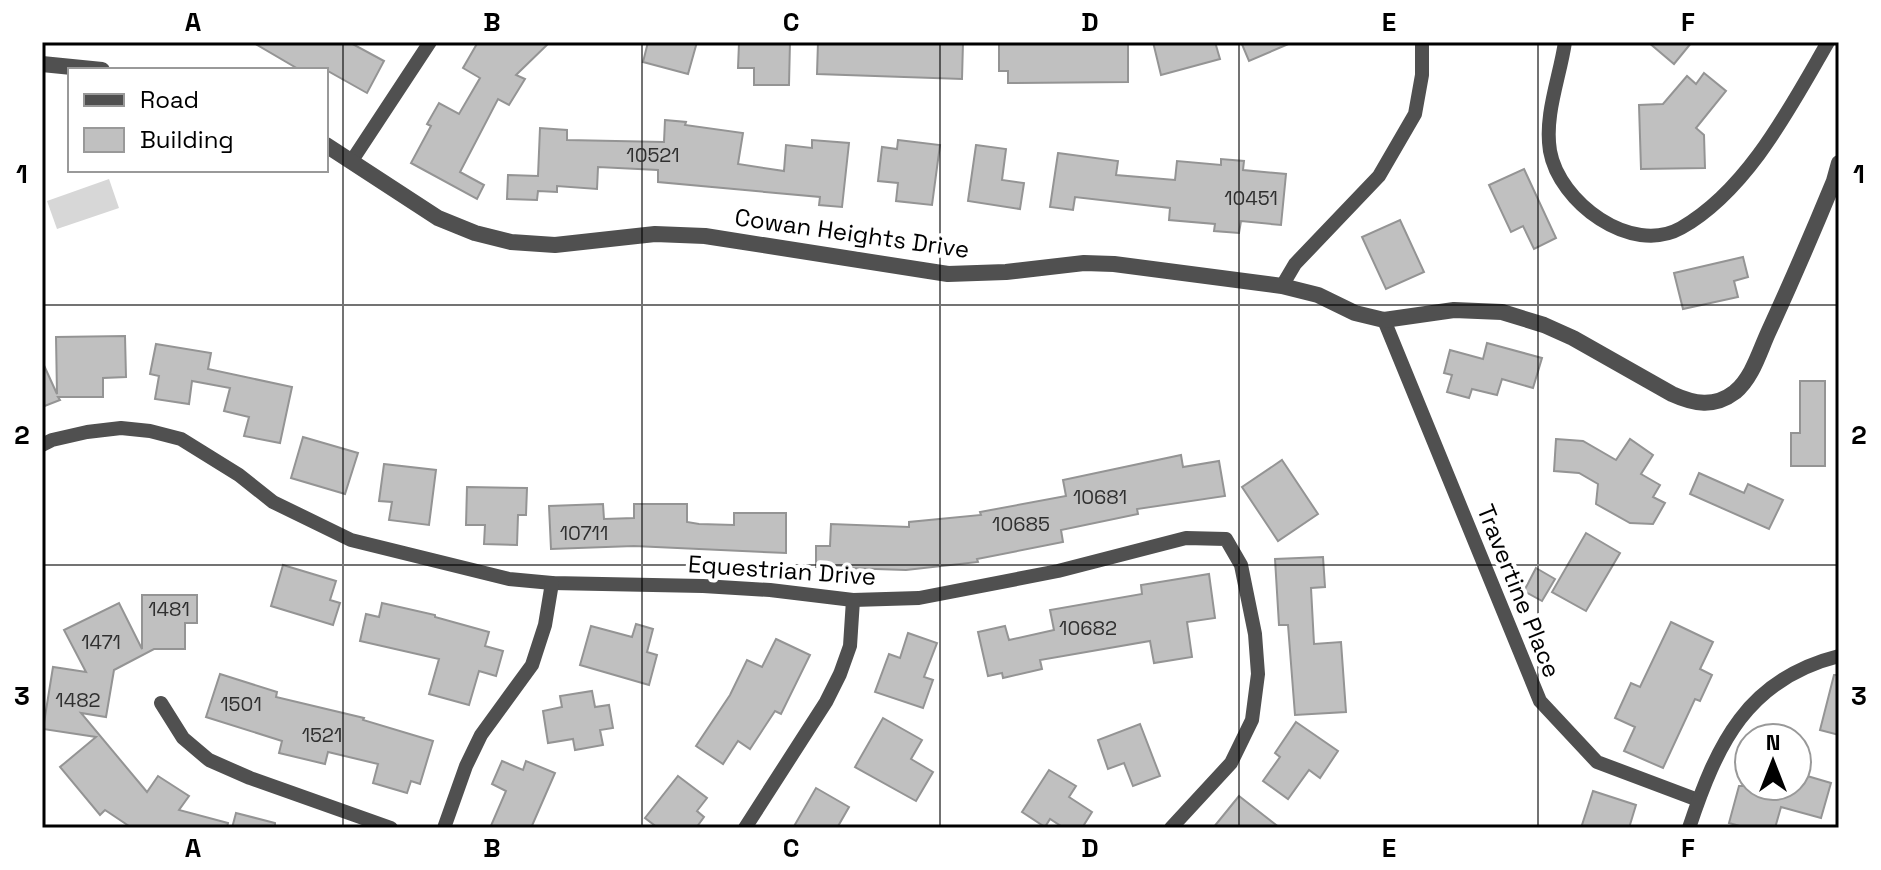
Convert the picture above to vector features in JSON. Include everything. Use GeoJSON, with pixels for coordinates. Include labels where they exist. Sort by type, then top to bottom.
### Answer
{"type":"FeatureCollection","features":[{"type":"Feature","properties":{"kind":"street"},"geometry":{"type":"LineString","coordinates":[[351,162],[430,42]]}},
{"type":"Feature","properties":{"kind":"street"},"geometry":{"type":"LineString","coordinates":[[1282,286],[1295,264],[1379,176],[1415,114],[1422,75],[1422,42]]}},
{"type":"Feature","properties":{"kind":"street"},"geometry":{"type":"LineString","coordinates":[[1565,42],[1553,97],[1549,136],[1556,167],[1569,190],[1607,223],[1646,236],[1679,229],[1731,187],[1781,123],[1828,42]]}},
{"type":"Feature","properties":{"kind":"street"},"geometry":{"type":"LineString","coordinates":[[42,64],[82,68]]}},
{"type":"Feature","properties":{"kind":"street","name":"Cowan Heights Drive"},"geometry":{"type":"LineString","coordinates":[[328,146],[438,218],[475,233],[511,242],[555,245],[655,234],[705,236],[948,274],[1006,272],[1084,263],[1114,264],[1282,286],[1318,295],[1355,313],[1384,320],[1467,310],[1502,312],[1573,338],[1689,402],[1716,402],[1738,389],[1750,373],[1837,181],[1839,163]]}},
{"type":"Feature","properties":{"kind":"street","name":"Travertine Place"},"geometry":{"type":"LineString","coordinates":[[1384,320],[1540,701],[1597,762],[1698,800]]}},
{"type":"Feature","properties":{"kind":"street","name":"Equestrian Drive"},"geometry":{"type":"LineString","coordinates":[[42,445],[87,432],[121,428],[181,439],[239,475],[273,502],[351,540],[509,579],[552,583],[703,586],[853,600],[919,598],[1058,571],[1186,538],[1226,539],[1241,565],[1255,634],[1258,674],[1252,720],[1231,763],[1171,828]]}},
{"type":"Feature","properties":{"kind":"street"},"geometry":{"type":"LineString","coordinates":[[444,828],[466,766],[481,735],[532,665],[545,625],[552,583]]}},
{"type":"Feature","properties":{"kind":"street"},"geometry":{"type":"LineString","coordinates":[[745,828],[826,702],[840,674],[850,646],[853,600]]}},
{"type":"Feature","properties":{"kind":"street"},"geometry":{"type":"LineString","coordinates":[[1689,828],[1720,751],[1747,708],[1785,678],[1811,663],[1839,656]]}},
{"type":"Feature","properties":{"kind":"street"},"geometry":{"type":"LineString","coordinates":[[161,703],[183,738],[209,760],[250,778],[391,828]]}},
{"type":"Feature","properties":{"kind":"shaded area"},"geometry":{"type":"Polygon","coordinates":[[[109,179],[119,208],[57,229],[47,201],[109,179]]]}},
{"type":"Feature","properties":{"kind":"building"},"geometry":{"type":"Polygon","coordinates":[[[252,42],[349,42],[384,61],[367,93],[328,71],[328,68],[297,68],[252,42]]]}},
{"type":"Feature","properties":{"kind":"building"},"geometry":{"type":"Polygon","coordinates":[[[478,42],[550,42],[516,75],[525,79],[509,105],[498,99],[460,172],[484,185],[477,199],[411,163],[431,126],[427,124],[439,103],[459,114],[480,78],[463,68],[478,42]]]}},
{"type":"Feature","properties":{"kind":"building"},"geometry":{"type":"Polygon","coordinates":[[[648,42],[697,42],[688,74],[643,62],[648,42]]]}},
{"type":"Feature","properties":{"kind":"building"},"geometry":{"type":"Polygon","coordinates":[[[790,42],[789,85],[754,85],[754,68],[738,68],[739,43],[790,42]]]}},
{"type":"Feature","properties":{"kind":"building"},"geometry":{"type":"Polygon","coordinates":[[[818,42],[963,42],[962,79],[817,74],[818,42]]]}},
{"type":"Feature","properties":{"kind":"building"},"geometry":{"type":"Polygon","coordinates":[[[999,42],[1128,42],[1128,82],[1008,83],[1008,71],[999,71],[999,42]]]}},
{"type":"Feature","properties":{"kind":"building"},"geometry":{"type":"Polygon","coordinates":[[[1153,42],[1215,42],[1220,59],[1161,75],[1153,42]]]}},
{"type":"Feature","properties":{"kind":"building"},"geometry":{"type":"Polygon","coordinates":[[[1241,42],[1293,42],[1249,61],[1241,42]]]}},
{"type":"Feature","properties":{"kind":"building"},"geometry":{"type":"Polygon","coordinates":[[[1648,42],[1692,42],[1674,64],[1648,42]]]}},
{"type":"Feature","properties":{"kind":"building"},"geometry":{"type":"Polygon","coordinates":[[[1704,73],[1726,91],[1696,128],[1704,135],[1705,168],[1641,169],[1639,105],[1663,104],[1687,76],[1696,84],[1704,73]]]}},
{"type":"Feature","properties":{"kind":"building"},"geometry":{"type":"Polygon","coordinates":[[[665,120],[743,133],[738,164],[784,171],[786,145],[812,148],[812,140],[849,143],[842,207],[819,205],[820,197],[658,182],[658,170],[598,167],[597,189],[557,186],[557,192],[538,191],[537,200],[507,199],[508,175],[538,176],[540,128],[567,130],[567,140],[664,142],[665,120]]]}},
{"type":"Feature","properties":{"kind":"building"},"geometry":{"type":"Polygon","coordinates":[[[898,140],[940,145],[932,205],[896,201],[898,183],[878,181],[882,147],[897,149],[898,140]]]}},
{"type":"Feature","properties":{"kind":"building"},"geometry":{"type":"Polygon","coordinates":[[[976,145],[1006,149],[1002,180],[1024,183],[1020,209],[968,201],[976,145]]]}},
{"type":"Feature","properties":{"kind":"building"},"geometry":{"type":"Polygon","coordinates":[[[1058,153],[1118,161],[1116,175],[1175,180],[1177,161],[1221,165],[1221,159],[1244,161],[1243,170],[1286,174],[1281,225],[1241,221],[1239,233],[1214,231],[1215,224],[1169,220],[1170,208],[1075,197],[1073,210],[1050,207],[1058,153]]]}},
{"type":"Feature","properties":{"kind":"building"},"geometry":{"type":"Polygon","coordinates":[[[1524,169],[1556,238],[1534,249],[1523,226],[1511,232],[1489,185],[1524,169]]]}},
{"type":"Feature","properties":{"kind":"building"},"geometry":{"type":"Polygon","coordinates":[[[1400,220],[1424,272],[1386,289],[1362,237],[1400,220]]]}},
{"type":"Feature","properties":{"kind":"building"},"geometry":{"type":"Polygon","coordinates":[[[1743,257],[1748,277],[1734,281],[1738,297],[1683,309],[1674,273],[1743,257]]]}},
{"type":"Feature","properties":{"kind":"building"},"geometry":{"type":"Polygon","coordinates":[[[125,336],[126,377],[103,378],[103,397],[58,397],[60,400],[42,407],[42,361],[57,394],[56,337],[125,336]]]}},
{"type":"Feature","properties":{"kind":"building"},"geometry":{"type":"Polygon","coordinates":[[[1487,343],[1542,358],[1533,388],[1502,379],[1497,395],[1472,389],[1469,398],[1447,392],[1452,375],[1444,373],[1450,350],[1483,359],[1487,343]]]}},
{"type":"Feature","properties":{"kind":"building"},"geometry":{"type":"Polygon","coordinates":[[[156,344],[211,353],[208,369],[292,387],[280,443],[244,436],[249,417],[224,411],[230,388],[192,381],[189,404],[155,399],[159,376],[150,374],[156,344]]]}},
{"type":"Feature","properties":{"kind":"building"},"geometry":{"type":"Polygon","coordinates":[[[1800,381],[1825,381],[1825,466],[1791,466],[1791,433],[1800,433],[1800,381]]]}},
{"type":"Feature","properties":{"kind":"building"},"geometry":{"type":"Polygon","coordinates":[[[303,437],[358,453],[345,494],[291,478],[303,437]]]}},
{"type":"Feature","properties":{"kind":"building"},"geometry":{"type":"Polygon","coordinates":[[[1556,439],[1583,441],[1616,460],[1630,439],[1653,455],[1641,474],[1660,485],[1653,497],[1665,503],[1653,524],[1630,523],[1596,504],[1598,484],[1579,473],[1554,471],[1556,439]]]}},
{"type":"Feature","properties":{"kind":"building"},"geometry":{"type":"Polygon","coordinates":[[[1181,455],[1183,467],[1219,461],[1225,496],[1137,509],[1138,514],[1061,530],[1063,542],[977,559],[978,562],[906,570],[816,567],[816,546],[830,546],[831,524],[909,527],[909,522],[981,515],[980,512],[1066,496],[1063,480],[1181,455]]]}},
{"type":"Feature","properties":{"kind":"building"},"geometry":{"type":"Polygon","coordinates":[[[1282,460],[1318,514],[1278,541],[1242,487],[1282,460]]]}},
{"type":"Feature","properties":{"kind":"building"},"geometry":{"type":"Polygon","coordinates":[[[384,464],[436,470],[429,525],[389,520],[392,502],[379,501],[384,464]]]}},
{"type":"Feature","properties":{"kind":"building"},"geometry":{"type":"Polygon","coordinates":[[[1699,473],[1744,493],[1748,484],[1783,500],[1769,529],[1690,494],[1699,473]]]}},
{"type":"Feature","properties":{"kind":"building"},"geometry":{"type":"Polygon","coordinates":[[[467,487],[527,488],[526,515],[518,515],[517,545],[484,544],[485,525],[466,525],[467,487]]]}},
{"type":"Feature","properties":{"kind":"building"},"geometry":{"type":"Polygon","coordinates":[[[603,504],[604,519],[634,518],[634,504],[687,504],[687,522],[699,524],[734,525],[734,513],[786,513],[786,553],[634,546],[551,549],[549,506],[603,504]]]}},
{"type":"Feature","properties":{"kind":"building"},"geometry":{"type":"Polygon","coordinates":[[[1586,533],[1620,553],[1586,611],[1552,592],[1586,533]]]}},
{"type":"Feature","properties":{"kind":"building"},"geometry":{"type":"Polygon","coordinates":[[[1323,557],[1325,587],[1311,588],[1314,644],[1341,642],[1346,712],[1295,715],[1288,625],[1279,625],[1275,559],[1323,557]]]}},
{"type":"Feature","properties":{"kind":"building"},"geometry":{"type":"Polygon","coordinates":[[[283,565],[336,581],[330,600],[340,603],[333,625],[271,606],[283,565]]]}},
{"type":"Feature","properties":{"kind":"building"},"geometry":{"type":"Polygon","coordinates":[[[1536,568],[1555,579],[1542,601],[1524,591],[1536,568]]]}},
{"type":"Feature","properties":{"kind":"building"},"geometry":{"type":"Polygon","coordinates":[[[1209,574],[1215,618],[1187,622],[1192,657],[1154,663],[1150,641],[1040,660],[1042,669],[1003,678],[1002,673],[988,676],[978,632],[1005,626],[1009,640],[1054,630],[1050,610],[1142,594],[1141,585],[1209,574]]]}},
{"type":"Feature","properties":{"kind":"building"},"geometry":{"type":"Polygon","coordinates":[[[142,595],[197,595],[197,623],[185,623],[185,649],[154,649],[114,670],[106,717],[81,713],[147,792],[158,776],[189,796],[179,810],[228,823],[227,828],[132,828],[105,810],[100,815],[60,767],[96,737],[43,729],[53,667],[86,672],[64,630],[119,603],[142,649],[142,595]]]}},
{"type":"Feature","properties":{"kind":"building"},"geometry":{"type":"Polygon","coordinates":[[[382,603],[489,632],[485,646],[503,651],[496,676],[479,671],[469,705],[429,694],[439,659],[360,641],[366,614],[379,617],[382,603]]]}},
{"type":"Feature","properties":{"kind":"building"},"geometry":{"type":"Polygon","coordinates":[[[1671,622],[1713,642],[1700,669],[1712,675],[1700,701],[1695,699],[1663,768],[1624,751],[1635,727],[1615,718],[1631,683],[1640,687],[1671,622]]]}},
{"type":"Feature","properties":{"kind":"building"},"geometry":{"type":"Polygon","coordinates":[[[636,624],[653,629],[647,652],[657,655],[649,685],[580,665],[591,626],[632,637],[636,624]]]}},
{"type":"Feature","properties":{"kind":"building"},"geometry":{"type":"Polygon","coordinates":[[[908,633],[937,643],[924,677],[933,680],[923,708],[875,692],[889,654],[900,658],[908,633]]]}},
{"type":"Feature","properties":{"kind":"building"},"geometry":{"type":"Polygon","coordinates":[[[776,639],[810,655],[781,714],[775,711],[750,749],[738,741],[723,764],[696,746],[730,695],[747,660],[762,667],[776,639]]]}},
{"type":"Feature","properties":{"kind":"building"},"geometry":{"type":"Polygon","coordinates":[[[220,674],[277,692],[276,697],[364,718],[433,741],[420,784],[411,781],[407,793],[373,783],[378,764],[328,752],[325,764],[279,753],[282,741],[206,717],[220,674]]]}},
{"type":"Feature","properties":{"kind":"building"},"geometry":{"type":"Polygon","coordinates":[[[1834,675],[1839,675],[1839,735],[1820,730],[1834,675]]]}},
{"type":"Feature","properties":{"kind":"building"},"geometry":{"type":"Polygon","coordinates":[[[592,691],[595,707],[609,705],[613,728],[600,730],[603,745],[575,750],[573,739],[548,743],[543,711],[562,707],[560,696],[592,691]]]}},
{"type":"Feature","properties":{"kind":"building"},"geometry":{"type":"Polygon","coordinates":[[[883,718],[922,740],[911,759],[933,772],[916,801],[855,767],[883,718]]]}},
{"type":"Feature","properties":{"kind":"building"},"geometry":{"type":"Polygon","coordinates":[[[1296,722],[1338,751],[1320,778],[1309,770],[1288,799],[1263,781],[1280,757],[1275,753],[1296,722]]]}},
{"type":"Feature","properties":{"kind":"building"},"geometry":{"type":"Polygon","coordinates":[[[1140,724],[1160,776],[1133,786],[1124,763],[1108,769],[1098,740],[1140,724]]]}},
{"type":"Feature","properties":{"kind":"building"},"geometry":{"type":"Polygon","coordinates":[[[502,761],[523,770],[526,761],[555,773],[531,828],[490,828],[506,791],[492,784],[502,761]]]}},
{"type":"Feature","properties":{"kind":"building"},"geometry":{"type":"Polygon","coordinates":[[[1049,770],[1076,786],[1069,797],[1092,812],[1082,828],[1064,828],[1050,819],[1045,827],[1022,812],[1049,770]]]}},
{"type":"Feature","properties":{"kind":"building"},"geometry":{"type":"Polygon","coordinates":[[[678,776],[707,798],[697,811],[704,817],[696,828],[658,828],[645,818],[678,776]]]}},
{"type":"Feature","properties":{"kind":"building"},"geometry":{"type":"Polygon","coordinates":[[[1813,778],[1831,783],[1821,818],[1781,807],[1775,828],[1747,828],[1729,823],[1735,802],[1813,802],[1813,778]]]}},
{"type":"Feature","properties":{"kind":"building"},"geometry":{"type":"Polygon","coordinates":[[[816,788],[849,807],[837,828],[793,828],[816,788]]]}},
{"type":"Feature","properties":{"kind":"building"},"geometry":{"type":"Polygon","coordinates":[[[1593,791],[1636,805],[1629,828],[1581,828],[1593,791]]]}},
{"type":"Feature","properties":{"kind":"building"},"geometry":{"type":"Polygon","coordinates":[[[1239,796],[1280,828],[1213,828],[1239,796]]]}},
{"type":"Feature","properties":{"kind":"building"},"geometry":{"type":"Polygon","coordinates":[[[236,813],[275,823],[275,828],[232,828],[236,813]]]}}]}
